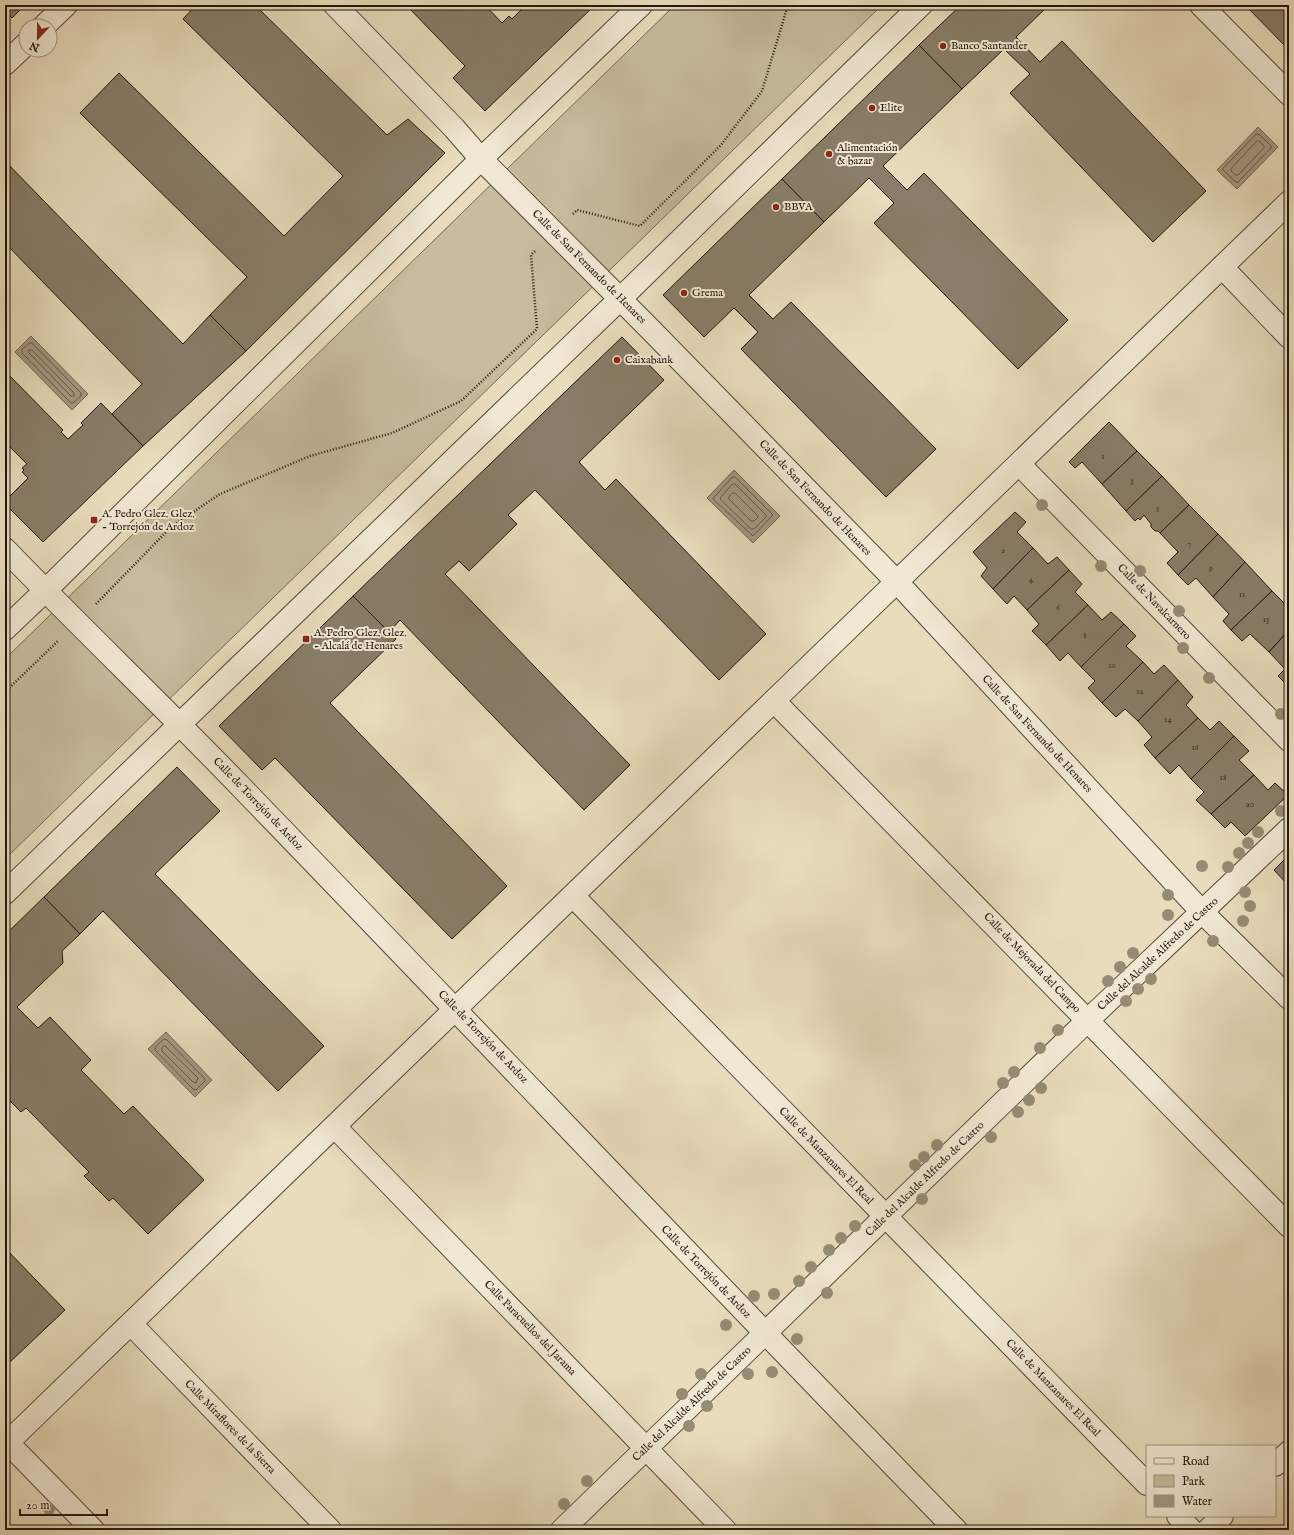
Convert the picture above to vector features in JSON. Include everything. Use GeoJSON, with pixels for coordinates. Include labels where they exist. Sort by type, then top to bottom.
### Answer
{"type":"FeatureCollection","features":[{"type":"Feature","properties":{"kind":"street"},"geometry":{"type":"LineString","coordinates":[[52,18],[66,5]]}},
{"type":"Feature","properties":{"kind":"street","name":"Calle de San Fernando de Henares"},"geometry":{"type":"LineString","coordinates":[[335,5],[454,128],[481,159],[621,298],[897,582],[1202,912],[1289,998]]}},
{"type":"Feature","properties":{"kind":"street"},"geometry":{"type":"LineString","coordinates":[[5,629],[481,159],[641,5]]}},
{"type":"Feature","properties":{"kind":"street"},"geometry":{"type":"LineString","coordinates":[[5,893],[621,298],[921,5]]}},
{"type":"Feature","properties":{"kind":"street"},"geometry":{"type":"LineString","coordinates":[[1201,5],[1289,94]]}},
{"type":"Feature","properties":{"kind":"street"},"geometry":{"type":"LineString","coordinates":[[5,64],[18,52]]}},
{"type":"Feature","properties":{"kind":"street"},"geometry":{"type":"LineString","coordinates":[[93,1530],[6,1443],[131,1324],[1289,202]]}},
{"type":"Feature","properties":{"kind":"street"},"geometry":{"type":"LineString","coordinates":[[1222,267],[1289,337]]}},
{"type":"Feature","properties":{"kind":"street","name":"Calle de Navalcarnero"},"geometry":{"type":"LineString","coordinates":[[1019,464],[1289,740]]}},
{"type":"Feature","properties":{"kind":"street","name":"Calle de Torrejón de Ardoz"},"geometry":{"type":"LineString","coordinates":[[5,549],[45,591],[181,724],[456,1009],[765,1334],[956,1530]]}},
{"type":"Feature","properties":{"kind":"street","name":"Calle de Mejorada del Campo"},"geometry":{"type":"LineString","coordinates":[[774,701],[1289,1226]]}},
{"type":"Feature","properties":{"kind":"street","name":"Calle del Alcalde Alfredo de Castro"},"geometry":{"type":"LineString","coordinates":[[562,1530],[1088,1020],[1289,829]]}},
{"type":"Feature","properties":{"kind":"street","name":"Calle de Manzanares El Real"},"geometry":{"type":"LineString","coordinates":[[572,896],[1146,1483]]}},
{"type":"Feature","properties":{"kind":"street","name":"Calle Paracuellos del Jarama"},"geometry":{"type":"LineString","coordinates":[[335,1126],[725,1530]]}},
{"type":"Feature","properties":{"kind":"street","name":"Calle Miraflores de la Sierra"},"geometry":{"type":"LineString","coordinates":[[131,1324],[330,1530]]}},
{"type":"Feature","properties":{"kind":"street"},"geometry":{"type":"LineString","coordinates":[[1276,1464],[1289,1452]]}},
{"type":"Feature","properties":{"kind":"street"},"geometry":{"type":"LineString","coordinates":[[1179,1517],[1192,1530]]}},
{"type":"Feature","properties":{"kind":"street"},"geometry":{"type":"LineString","coordinates":[[1208,1530],[1221,1517]]}},
{"type":"Feature","properties":{"kind":"path"},"geometry":{"type":"LineString","coordinates":[[5,692],[120,581],[171,527],[220,494],[310,456],[392,433],[461,401],[537,329],[531,255],[577,210],[640,226],[721,145],[762,91],[788,5]]}},
{"type":"Feature","properties":{"kind":"green space"},"geometry":{"type":"Polygon","coordinates":[[[675,5],[882,5],[5,859],[5,659],[675,5]]]}},
{"type":"Feature","properties":{"kind":"water"},"geometry":{"type":"Polygon","coordinates":[[[1258,127],[1278,147],[1237,189],[1217,170],[1258,127]]]}},
{"type":"Feature","properties":{"kind":"water"},"geometry":{"type":"Polygon","coordinates":[[[31,336],[88,394],[72,410],[15,352],[31,336]]]}},
{"type":"Feature","properties":{"kind":"water"},"geometry":{"type":"Polygon","coordinates":[[[734,470],[780,516],[753,543],[707,498],[734,470]]]}},
{"type":"Feature","properties":{"kind":"water"},"geometry":{"type":"Polygon","coordinates":[[[166,1032],[212,1080],[195,1097],[148,1049],[166,1032]]]}},
{"type":"Feature","properties":{"kind":"building"},"geometry":{"type":"Polygon","coordinates":[[[5,5],[25,5],[12,18],[5,11],[5,5]]]}},
{"type":"Feature","properties":{"kind":"building"},"geometry":{"type":"Polygon","coordinates":[[[196,5],[255,5],[387,135],[408,119],[445,153],[246,351],[210,315],[247,277],[80,113],[119,73],[284,236],[343,176],[183,19],[196,5]]]}},
{"type":"Feature","properties":{"kind":"building"},"geometry":{"type":"Polygon","coordinates":[[[406,5],[485,5],[502,23],[509,16],[512,19],[526,5],[595,5],[485,111],[453,78],[465,66],[406,5]]]}},
{"type":"Feature","properties":{"kind":"building"},"geometry":{"type":"Polygon","coordinates":[[[961,5],[1049,5],[1016,37],[1040,62],[1062,41],[1206,191],[1153,242],[1010,93],[1030,74],[1004,49],[962,89],[919,45],[961,5]]]}},
{"type":"Feature","properties":{"kind":"building"},"geometry":{"type":"Polygon","coordinates":[[[1245,5],[1289,5],[1289,50],[1245,5]]]}},
{"type":"Feature","properties":{"kind":"building"},"geometry":{"type":"Polygon","coordinates":[[[919,45],[962,89],[883,166],[907,190],[924,173],[1068,320],[1018,369],[874,223],[894,203],[869,178],[824,222],[782,179],[919,45]]]}},
{"type":"Feature","properties":{"kind":"building"},"geometry":{"type":"Polygon","coordinates":[[[5,161],[183,344],[210,315],[246,351],[143,446],[112,414],[142,384],[5,243],[5,161]]]}},
{"type":"Feature","properties":{"kind":"building"},"geometry":{"type":"Polygon","coordinates":[[[782,179],[824,222],[749,295],[773,319],[791,302],[936,449],[886,497],[741,349],[758,332],[734,308],[704,337],[663,295],[782,179]]]}},
{"type":"Feature","properties":{"kind":"building"},"geometry":{"type":"Polygon","coordinates":[[[622,337],[664,380],[579,462],[605,490],[616,479],[766,634],[719,680],[535,490],[508,515],[517,524],[469,571],[459,561],[445,574],[630,765],[584,810],[400,620],[389,632],[353,596],[622,337]]]}},
{"type":"Feature","properties":{"kind":"building"},"geometry":{"type":"Polygon","coordinates":[[[5,371],[63,430],[61,432],[68,439],[83,425],[81,423],[101,403],[143,446],[43,542],[5,504],[5,501],[28,478],[22,472],[24,470],[22,468],[27,464],[10,447],[6,451],[5,450],[5,371]]]}},
{"type":"Feature","properties":{"kind":"building"},"geometry":{"type":"Polygon","coordinates":[[[1109,422],[1137,451],[1102,484],[1082,462],[1075,468],[1069,462],[1109,422]]]}},
{"type":"Feature","properties":{"kind":"building"},"geometry":{"type":"Polygon","coordinates":[[[1137,451],[1162,476],[1126,511],[1102,484],[1137,451]]]}},
{"type":"Feature","properties":{"kind":"building"},"geometry":{"type":"Polygon","coordinates":[[[1162,476],[1189,505],[1160,533],[1151,527],[1151,524],[1144,515],[1140,520],[1138,518],[1135,521],[1126,511],[1162,476]]]}},
{"type":"Feature","properties":{"kind":"building"},"geometry":{"type":"Polygon","coordinates":[[[1189,505],[1218,534],[1178,575],[1167,563],[1178,552],[1160,533],[1189,505]]]}},
{"type":"Feature","properties":{"kind":"building"},"geometry":{"type":"Polygon","coordinates":[[[1015,512],[1026,522],[1017,532],[1033,548],[993,589],[981,576],[987,568],[973,552],[1015,512]]]}},
{"type":"Feature","properties":{"kind":"building"},"geometry":{"type":"Polygon","coordinates":[[[1218,534],[1245,562],[1213,597],[1196,578],[1188,585],[1178,575],[1218,534]]]}},
{"type":"Feature","properties":{"kind":"building"},"geometry":{"type":"Polygon","coordinates":[[[1033,548],[1048,564],[1057,557],[1069,570],[1027,610],[1014,596],[1007,604],[993,589],[1033,548]]]}},
{"type":"Feature","properties":{"kind":"building"},"geometry":{"type":"Polygon","coordinates":[[[1245,562],[1272,591],[1231,630],[1223,621],[1229,614],[1213,597],[1245,562]]]}},
{"type":"Feature","properties":{"kind":"building"},"geometry":{"type":"Polygon","coordinates":[[[1069,570],[1082,584],[1075,592],[1088,605],[1046,645],[1032,631],[1039,624],[1027,610],[1069,570]]]}},
{"type":"Feature","properties":{"kind":"building"},"geometry":{"type":"Polygon","coordinates":[[[1272,591],[1289,608],[1289,630],[1269,652],[1250,634],[1242,641],[1231,630],[1272,591]]]}},
{"type":"Feature","properties":{"kind":"building"},"geometry":{"type":"Polygon","coordinates":[[[353,596],[396,639],[330,703],[507,886],[452,939],[275,758],[262,770],[219,726],[353,596]]]}},
{"type":"Feature","properties":{"kind":"building"},"geometry":{"type":"Polygon","coordinates":[[[1088,605],[1102,620],[1111,612],[1124,624],[1081,667],[1068,653],[1060,661],[1046,645],[1088,605]]]}},
{"type":"Feature","properties":{"kind":"building"},"geometry":{"type":"Polygon","coordinates":[[[1124,624],[1136,636],[1126,646],[1143,662],[1102,703],[1088,688],[1095,681],[1081,667],[1124,624]]]}},
{"type":"Feature","properties":{"kind":"building"},"geometry":{"type":"Polygon","coordinates":[[[1289,630],[1289,683],[1287,685],[1278,676],[1285,669],[1269,652],[1289,630]]]}},
{"type":"Feature","properties":{"kind":"building"},"geometry":{"type":"Polygon","coordinates":[[[1143,662],[1154,674],[1164,665],[1178,680],[1138,721],[1125,709],[1116,717],[1102,703],[1143,662]]]}},
{"type":"Feature","properties":{"kind":"building"},"geometry":{"type":"Polygon","coordinates":[[[1178,680],[1193,697],[1186,705],[1198,718],[1155,758],[1144,745],[1152,737],[1138,721],[1178,680]]]}},
{"type":"Feature","properties":{"kind":"building"},"geometry":{"type":"Polygon","coordinates":[[[1198,718],[1210,730],[1219,721],[1234,736],[1191,779],[1179,765],[1170,774],[1155,758],[1198,718]]]}},
{"type":"Feature","properties":{"kind":"building"},"geometry":{"type":"Polygon","coordinates":[[[1234,736],[1249,751],[1239,760],[1254,775],[1211,814],[1196,800],[1204,792],[1191,779],[1234,736]]]}},
{"type":"Feature","properties":{"kind":"building"},"geometry":{"type":"Polygon","coordinates":[[[177,767],[220,811],[155,874],[324,1046],[278,1091],[103,911],[80,934],[44,897],[177,767]]]}},
{"type":"Feature","properties":{"kind":"building"},"geometry":{"type":"Polygon","coordinates":[[[1254,775],[1268,790],[1275,783],[1288,795],[1245,836],[1231,822],[1225,828],[1211,814],[1254,775]]]}},
{"type":"Feature","properties":{"kind":"building"},"geometry":{"type":"Polygon","coordinates":[[[1289,855],[1289,886],[1274,870],[1289,855]]]}},
{"type":"Feature","properties":{"kind":"building"},"geometry":{"type":"Polygon","coordinates":[[[44,897],[80,934],[62,951],[63,963],[17,1007],[38,1028],[50,1017],[91,1060],[81,1070],[124,1114],[133,1106],[204,1180],[148,1234],[113,1198],[109,1201],[84,1176],[89,1172],[26,1108],[21,1112],[5,1096],[5,935],[44,897]]]}},
{"type":"Feature","properties":{"kind":"building"},"geometry":{"type":"Polygon","coordinates":[[[5,1248],[65,1310],[10,1362],[5,1357],[5,1248]]]}},
{"type":"Feature","properties":{"kind":"place","name":"Banco Santander"},"geometry":{"type":"Point","coordinates":[943,46]}},
{"type":"Feature","properties":{"kind":"place","name":"Elite"},"geometry":{"type":"Point","coordinates":[872,108]}},
{"type":"Feature","properties":{"kind":"place","name":"Alimentación & bazar"},"geometry":{"type":"Point","coordinates":[829,154]}},
{"type":"Feature","properties":{"kind":"place","name":"BBVA"},"geometry":{"type":"Point","coordinates":[776,207]}},
{"type":"Feature","properties":{"kind":"place","name":"Grema"},"geometry":{"type":"Point","coordinates":[684,293]}},
{"type":"Feature","properties":{"kind":"place","name":"Caixabank"},"geometry":{"type":"Point","coordinates":[617,360]}},
{"type":"Feature","properties":{"kind":"place","name":"A. Pedro Glez. Glez. - Torrejón de Ardoz"},"geometry":{"type":"Point","coordinates":[94,520]}},
{"type":"Feature","properties":{"kind":"place","name":"A. Pedro Glez. Glez. - Alcalá de Henares"},"geometry":{"type":"Point","coordinates":[306,639]}}]}
